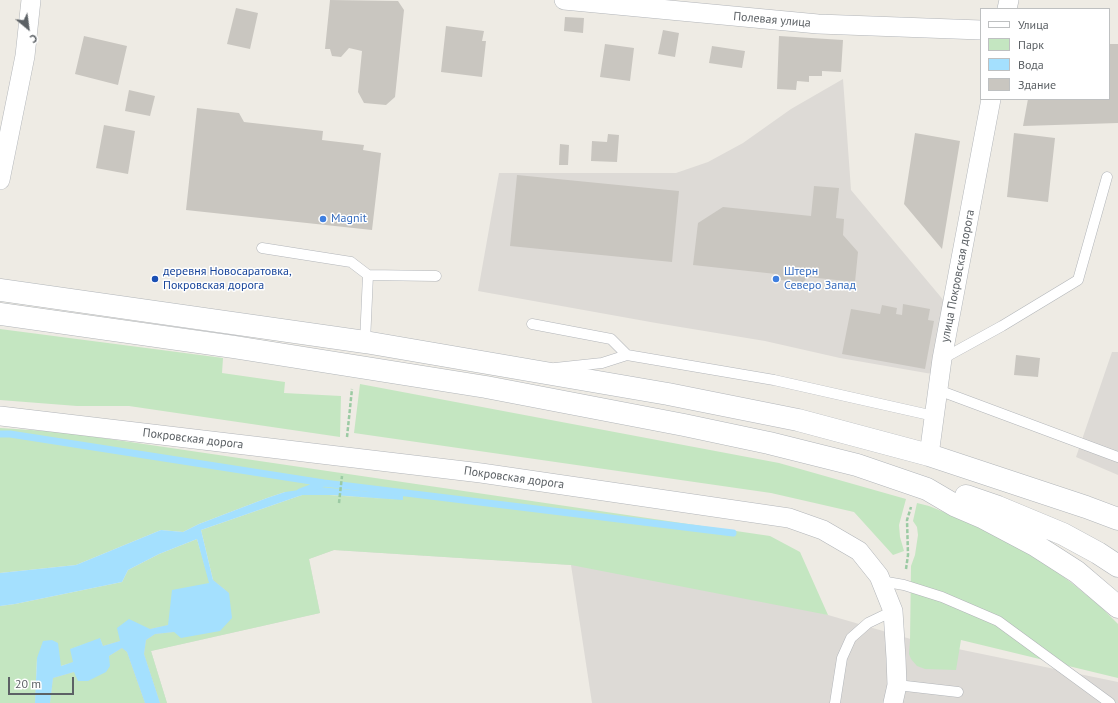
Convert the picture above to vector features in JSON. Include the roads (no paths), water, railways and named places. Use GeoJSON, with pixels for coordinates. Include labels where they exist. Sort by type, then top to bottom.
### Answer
{"type":"FeatureCollection","features":[{"type":"Feature","properties":{"kind":"main road"},"geometry":{"type":"LineString","coordinates":[[0,290],[365,342],[668,394],[798,420],[929,455],[1118,519]]}},
{"type":"Feature","properties":{"kind":"main road"},"geometry":{"type":"LineString","coordinates":[[0,314],[234,347],[486,387],[769,443],[857,465],[927,489],[964,495],[998,507],[1063,534],[1118,566]]}},
{"type":"Feature","properties":{"kind":"main road"},"geometry":{"type":"LineString","coordinates":[[927,489],[956,506],[984,518],[1035,545],[1077,572],[1118,606]]}},
{"type":"Feature","properties":{"kind":"main road"},"geometry":{"type":"LineString","coordinates":[[1086,507],[1118,532]]}},
{"type":"Feature","properties":{"kind":"street"},"geometry":{"type":"LineString","coordinates":[[0,180],[25,56],[31,0]]}},
{"type":"Feature","properties":{"kind":"street","name":"Полевая улица"},"geometry":{"type":"LineString","coordinates":[[564,0],[619,3],[818,24],[980,30]]}},
{"type":"Feature","properties":{"kind":"street","name":"улица Покровская дорога"},"geometry":{"type":"LineString","coordinates":[[929,455],[942,359],[991,100]]}},
{"type":"Feature","properties":{"kind":"street","name":"Покровская дорога"},"geometry":{"type":"LineString","coordinates":[[0,416],[481,473],[789,518],[823,530],[859,551],[879,576],[893,611],[896,658],[895,694]]}},
{"type":"Feature","properties":{"kind":"lane"},"geometry":{"type":"LineString","coordinates":[[942,359],[1002,326],[1078,280],[1107,177]]}},
{"type":"Feature","properties":{"kind":"lane"},"geometry":{"type":"LineString","coordinates":[[262,248],[351,262],[368,275],[436,276]]}},
{"type":"Feature","properties":{"kind":"lane"},"geometry":{"type":"LineString","coordinates":[[365,342],[368,275]]}},
{"type":"Feature","properties":{"kind":"lane"},"geometry":{"type":"LineString","coordinates":[[532,324],[611,338],[627,355]]}},
{"type":"Feature","properties":{"kind":"lane"},"geometry":{"type":"LineString","coordinates":[[536,371],[574,365],[602,363],[627,355],[774,380],[934,416]]}},
{"type":"Feature","properties":{"kind":"lane"},"geometry":{"type":"LineString","coordinates":[[938,390],[1118,457]]}},
{"type":"Feature","properties":{"kind":"lane"},"geometry":{"type":"LineString","coordinates":[[881,581],[904,585],[942,597],[998,621],[1110,703]]}},
{"type":"Feature","properties":{"kind":"lane"},"geometry":{"type":"LineString","coordinates":[[834,703],[842,658],[851,638],[868,623],[893,611]]}},
{"type":"Feature","properties":{"kind":"lane"},"geometry":{"type":"LineString","coordinates":[[895,694],[958,692]]}},
{"type":"Feature","properties":{"kind":"water"},"geometry":{"type":"Polygon","coordinates":[[[320,487],[403,495],[403,500],[334,495],[302,495],[201,530],[213,580],[229,593],[232,618],[220,631],[181,638],[174,632],[155,634],[146,640],[144,654],[160,703],[145,703],[127,652],[122,648],[109,656],[110,666],[106,672],[88,681],[78,681],[74,672],[53,678],[50,703],[35,703],[37,658],[43,641],[52,640],[58,643],[61,666],[73,662],[70,649],[100,638],[103,646],[120,641],[117,628],[129,619],[150,629],[168,625],[172,590],[209,583],[197,539],[159,554],[128,570],[122,582],[15,604],[0,606],[0,573],[76,565],[161,530],[183,532],[199,524],[285,492],[320,487]]]}},
{"type":"Feature","properties":{"kind":"waterway"},"geometry":{"type":"LineString","coordinates":[[0,434],[10,434],[324,483],[733,533]]}},
{"type":"Feature","properties":{"kind":"waterway"},"geometry":{"type":"LineString","coordinates":[[300,492],[324,483]]}},
{"type":"Feature","properties":{"kind":"place","name":"Magnit"},"geometry":{"type":"Point","coordinates":[323,219]}},
{"type":"Feature","properties":{"kind":"place","name":"деревня Новосаратовка, Покровская дорога"},"geometry":{"type":"Point","coordinates":[155,279]}},
{"type":"Feature","properties":{"kind":"place","name":"Штерн Северо Запад"},"geometry":{"type":"Point","coordinates":[776,279]}}]}
